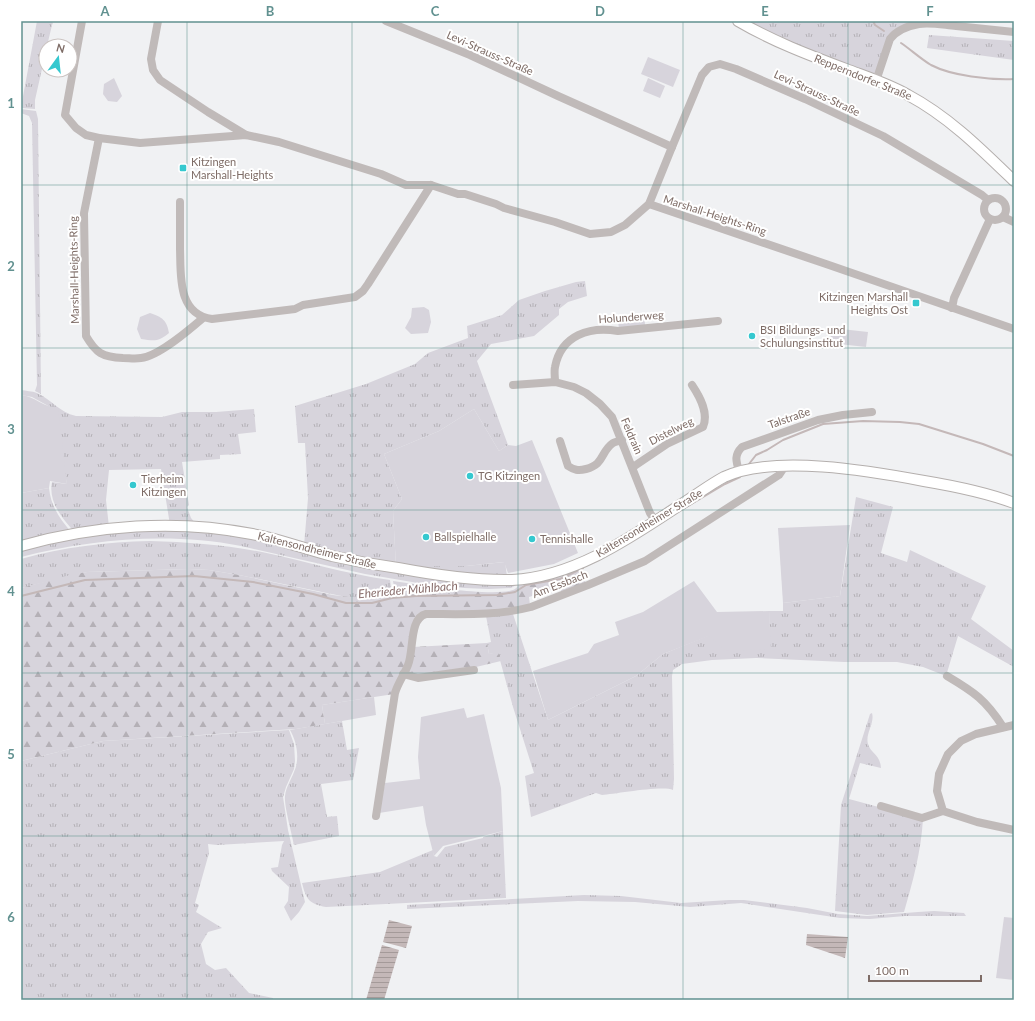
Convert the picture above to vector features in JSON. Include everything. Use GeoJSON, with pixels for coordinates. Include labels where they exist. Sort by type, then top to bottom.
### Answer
{"type":"FeatureCollection","features":[{"type":"Feature","properties":{"kind":"main road","name":"Repperndorfer Straße"},"geometry":{"type":"LineString","coordinates":[[738,21],[780,44],[907,94],[945,118],[974,142],[1014,181]]}},
{"type":"Feature","properties":{"kind":"main road","name":"Kaltensondheimer Straße"},"geometry":{"type":"LineString","coordinates":[[21,546],[74,534],[110,529],[150,526],[206,528],[254,534],[335,556],[412,571],[471,578],[512,580],[546,575],[573,566],[599,554],[656,522],[722,478],[739,471],[762,467],[785,466],[838,468],[890,474],[962,488],[1014,503]]}},
{"type":"Feature","properties":{"kind":"street","name":"Marshall-Heights-Ring"},"geometry":{"type":"LineString","coordinates":[[82,21],[65,114],[76,128],[86,135],[140,143],[246,135],[279,142],[333,158],[381,174],[406,185],[431,186],[458,194],[465,194],[504,208],[555,222],[590,234],[611,232],[625,225],[649,204],[1014,329]]}},
{"type":"Feature","properties":{"kind":"street","name":"Marshall-Heights-Ring"},"geometry":{"type":"LineString","coordinates":[[158,21],[151,58],[153,70],[160,80],[246,135]]}},
{"type":"Feature","properties":{"kind":"street","name":"Levi-Strauss-Straße"},"geometry":{"type":"LineString","coordinates":[[386,21],[470,55],[672,147]]}},
{"type":"Feature","properties":{"kind":"street"},"geometry":{"type":"LineString","coordinates":[[876,81],[884,53],[890,39],[900,30],[920,24],[946,23],[1014,32]]}},
{"type":"Feature","properties":{"kind":"street","name":"Levi-Strauss-Straße"},"geometry":{"type":"LineString","coordinates":[[649,204],[702,75],[710,67],[720,64],[736,69],[798,96],[883,136],[988,200],[994,198],[1000,200],[1006,207],[1014,211]]}},
{"type":"Feature","properties":{"kind":"street","name":"Marshall-Heights-Ring"},"geometry":{"type":"LineString","coordinates":[[99,138],[84,213],[86,336],[96,351],[111,358],[142,358],[182,336],[203,318]]}},
{"type":"Feature","properties":{"kind":"street"},"geometry":{"type":"LineString","coordinates":[[180,202],[181,286],[186,301],[190,307],[203,318],[212,319],[295,309],[302,305],[355,297],[363,291],[368,284],[431,186]]}},
{"type":"Feature","properties":{"kind":"street"},"geometry":{"type":"LineString","coordinates":[[988,200],[984,206],[984,209],[985,215],[990,220],[997,220],[1003,217],[1006,207]]}},
{"type":"Feature","properties":{"kind":"street"},"geometry":{"type":"LineString","coordinates":[[1003,217],[1014,222]]}},
{"type":"Feature","properties":{"kind":"street"},"geometry":{"type":"LineString","coordinates":[[952,308],[954,298],[990,220]]}},
{"type":"Feature","properties":{"kind":"street","name":"Holunderweg"},"geometry":{"type":"LineString","coordinates":[[555,382],[555,367],[564,346],[571,339],[581,333],[604,329],[618,331],[718,321]]}},
{"type":"Feature","properties":{"kind":"street","name":"Feldrain"},"geometry":{"type":"LineString","coordinates":[[513,385],[555,382],[574,387],[586,393],[600,404],[612,418],[650,513],[656,522]]}},
{"type":"Feature","properties":{"kind":"street","name":"Distelweg"},"geometry":{"type":"LineString","coordinates":[[632,467],[667,444],[703,427],[705,422],[700,397],[692,385]]}},
{"type":"Feature","properties":{"kind":"street","name":"Talstraße"},"geometry":{"type":"LineString","coordinates":[[739,471],[736,458],[737,452],[742,448],[818,420],[843,415],[872,412]]}},
{"type":"Feature","properties":{"kind":"street"},"geometry":{"type":"LineString","coordinates":[[560,442],[568,466],[574,470],[580,471],[599,463],[607,448],[613,442],[622,440]]}},
{"type":"Feature","properties":{"kind":"street","name":"Am Essbach"},"geometry":{"type":"LineString","coordinates":[[376,816],[395,693],[409,662],[416,624],[420,617],[423,615],[493,613],[518,610],[531,607],[621,572],[645,561],[779,475],[785,466]]}},
{"type":"Feature","properties":{"kind":"street"},"geometry":{"type":"LineString","coordinates":[[403,674],[418,678],[474,670]]}},
{"type":"Feature","properties":{"kind":"street"},"geometry":{"type":"LineString","coordinates":[[947,676],[987,704],[1003,727]]}},
{"type":"Feature","properties":{"kind":"street"},"geometry":{"type":"LineString","coordinates":[[943,811],[937,791],[939,774],[948,754],[961,741],[976,734],[1014,725]]}},
{"type":"Feature","properties":{"kind":"street"},"geometry":{"type":"LineString","coordinates":[[881,806],[922,818],[943,811],[977,822],[1014,830]]}},
{"type":"Feature","properties":{"kind":"green space"},"geometry":{"type":"Polygon","coordinates":[[[37,21],[53,21],[49,38],[38,38],[38,78],[40,78],[35,100],[35,109],[21,107],[37,21]]]}},
{"type":"Feature","properties":{"kind":"green space"},"geometry":{"type":"Polygon","coordinates":[[[745,21],[911,21],[911,23],[893,32],[876,72],[872,75],[789,43],[745,21]]]}},
{"type":"Feature","properties":{"kind":"green space"},"geometry":{"type":"Polygon","coordinates":[[[929,35],[1014,41],[1014,60],[927,48],[929,35]]]}},
{"type":"Feature","properties":{"kind":"green space"},"geometry":{"type":"Polygon","coordinates":[[[648,57],[680,70],[673,87],[641,74],[648,57]]]}},
{"type":"Feature","properties":{"kind":"green space"},"geometry":{"type":"Polygon","coordinates":[[[114,78],[122,96],[117,102],[108,101],[103,94],[104,84],[114,78]]]}},
{"type":"Feature","properties":{"kind":"green space"},"geometry":{"type":"Polygon","coordinates":[[[648,78],[665,86],[660,98],[643,91],[648,78]]]}},
{"type":"Feature","properties":{"kind":"green space"},"geometry":{"type":"Polygon","coordinates":[[[21,109],[36,111],[38,119],[41,394],[35,391],[37,385],[32,123],[29,116],[21,113],[21,109]]]}},
{"type":"Feature","properties":{"kind":"green space"},"geometry":{"type":"Polygon","coordinates":[[[585,281],[587,296],[568,302],[559,309],[559,315],[534,336],[491,344],[477,361],[508,445],[499,451],[474,409],[439,431],[384,454],[402,499],[393,511],[396,567],[304,546],[308,498],[305,443],[298,443],[295,406],[366,384],[415,364],[428,353],[468,338],[467,326],[502,315],[519,300],[576,282],[585,281]]]}},
{"type":"Feature","properties":{"kind":"green space"},"geometry":{"type":"Polygon","coordinates":[[[424,307],[429,310],[431,322],[428,333],[411,334],[405,328],[411,317],[412,308],[424,307]]]}},
{"type":"Feature","properties":{"kind":"green space"},"geometry":{"type":"Polygon","coordinates":[[[150,313],[161,318],[167,325],[169,333],[162,338],[153,340],[141,339],[137,329],[140,317],[150,313]]]}},
{"type":"Feature","properties":{"kind":"green space"},"geometry":{"type":"Polygon","coordinates":[[[644,313],[645,325],[619,329],[618,321],[634,320],[634,315],[644,313]]]}},
{"type":"Feature","properties":{"kind":"green space"},"geometry":{"type":"Polygon","coordinates":[[[832,328],[868,332],[866,347],[830,343],[832,328]]]}},
{"type":"Feature","properties":{"kind":"green space"},"geometry":{"type":"Polygon","coordinates":[[[21,390],[37,393],[65,412],[76,416],[162,417],[182,412],[216,412],[254,409],[256,432],[238,434],[241,454],[220,455],[220,459],[182,462],[189,505],[187,507],[191,518],[197,525],[170,525],[161,469],[109,470],[106,500],[109,527],[75,532],[57,509],[52,496],[52,482],[67,484],[52,408],[32,397],[21,395],[21,390]]]}},
{"type":"Feature","properties":{"kind":"green space"},"geometry":{"type":"Polygon","coordinates":[[[21,395],[58,408],[67,484],[50,481],[49,488],[21,493],[21,395]]]}},
{"type":"Feature","properties":{"kind":"green space","name":"TG Kitzingen"},"geometry":{"type":"Polygon","coordinates":[[[474,409],[499,451],[508,445],[516,446],[532,440],[578,553],[554,564],[508,573],[504,562],[466,566],[420,566],[419,571],[396,567],[393,511],[402,499],[384,454],[439,431],[474,409]]]}},
{"type":"Feature","properties":{"kind":"green space"},"geometry":{"type":"Polygon","coordinates":[[[49,488],[54,507],[72,533],[21,545],[21,493],[49,488]]]}},
{"type":"Feature","properties":{"kind":"green space"},"geometry":{"type":"Polygon","coordinates":[[[856,497],[893,507],[881,553],[907,562],[910,550],[986,586],[971,619],[1014,651],[1014,667],[958,636],[946,676],[923,667],[897,662],[844,662],[756,658],[712,660],[682,664],[673,670],[672,676],[673,790],[650,789],[602,795],[596,793],[531,817],[525,776],[534,773],[498,653],[489,654],[487,643],[491,642],[486,616],[513,614],[548,720],[636,676],[663,654],[710,635],[770,649],[769,611],[783,611],[783,603],[840,596],[856,497]]]}},
{"type":"Feature","properties":{"kind":"green space"},"geometry":{"type":"Polygon","coordinates":[[[850,525],[840,596],[783,603],[778,528],[850,525]]]}},
{"type":"Feature","properties":{"kind":"green space"},"geometry":{"type":"Polygon","coordinates":[[[113,530],[208,530],[315,553],[516,582],[516,585],[511,588],[489,589],[418,583],[365,574],[241,546],[186,539],[103,542],[21,557],[21,549],[113,530]]]}},
{"type":"Feature","properties":{"kind":"green space"},"geometry":{"type":"Polygon","coordinates":[[[150,541],[234,547],[390,580],[392,594],[381,599],[371,600],[351,598],[239,575],[209,570],[189,569],[87,572],[21,588],[21,559],[53,551],[85,546],[150,541]]]}},
{"type":"Feature","properties":{"kind":"green space"},"geometry":{"type":"Polygon","coordinates":[[[505,562],[507,576],[419,571],[419,566],[466,566],[505,562]]]}},
{"type":"Feature","properties":{"kind":"green space"},"geometry":{"type":"Polygon","coordinates":[[[579,567],[586,584],[562,593],[559,587],[529,597],[530,605],[516,609],[422,613],[413,647],[487,643],[489,654],[498,652],[501,661],[476,667],[418,676],[403,673],[394,694],[322,705],[325,724],[296,729],[103,741],[21,761],[21,588],[87,572],[189,569],[209,570],[239,575],[333,595],[371,600],[381,599],[396,593],[412,592],[450,594],[455,590],[486,592],[510,591],[516,588],[520,581],[579,567]]]}},
{"type":"Feature","properties":{"kind":"green space"},"geometry":{"type":"Polygon","coordinates":[[[393,581],[455,590],[450,594],[412,592],[395,593],[393,581]]]}},
{"type":"Feature","properties":{"kind":"green space"},"geometry":{"type":"Polygon","coordinates":[[[694,581],[717,612],[769,611],[771,649],[726,651],[709,636],[663,654],[636,676],[548,720],[533,671],[588,653],[594,644],[619,635],[615,622],[643,612],[694,581]]]}},
{"type":"Feature","properties":{"kind":"green space"},"geometry":{"type":"Polygon","coordinates":[[[374,697],[376,715],[325,724],[322,705],[374,697]]]}},
{"type":"Feature","properties":{"kind":"green space"},"geometry":{"type":"Polygon","coordinates":[[[464,708],[467,718],[484,714],[501,788],[503,831],[443,846],[434,856],[423,806],[379,813],[385,783],[420,779],[418,757],[421,717],[464,708]]]}},
{"type":"Feature","properties":{"kind":"green space"},"geometry":{"type":"Polygon","coordinates":[[[872,713],[873,717],[867,740],[869,747],[879,760],[881,768],[860,763],[849,799],[923,819],[918,855],[904,912],[867,915],[835,911],[841,805],[870,714],[872,713]]]}},
{"type":"Feature","properties":{"kind":"green space"},"geometry":{"type":"Polygon","coordinates":[[[342,721],[347,750],[359,748],[353,780],[321,784],[327,817],[337,816],[339,836],[294,845],[285,801],[286,790],[297,762],[296,745],[290,730],[342,721]]]}},
{"type":"Feature","properties":{"kind":"green space"},"geometry":{"type":"Polygon","coordinates":[[[289,730],[294,744],[295,761],[294,769],[283,797],[288,830],[305,902],[291,921],[284,907],[288,901],[289,887],[272,871],[271,868],[278,867],[284,841],[217,845],[208,844],[209,853],[195,903],[199,905],[196,912],[222,928],[208,932],[201,944],[206,964],[215,970],[226,968],[249,993],[273,998],[273,1000],[21,1000],[21,761],[103,741],[289,730]]]}},
{"type":"Feature","properties":{"kind":"green space"},"geometry":{"type":"Polygon","coordinates":[[[503,831],[506,898],[326,907],[309,900],[303,889],[302,883],[380,872],[433,850],[434,856],[437,857],[445,847],[483,838],[503,831]]]}},
{"type":"Feature","properties":{"kind":"green space"},"geometry":{"type":"Polygon","coordinates":[[[584,895],[621,896],[681,903],[744,900],[807,908],[838,914],[867,916],[934,911],[964,913],[966,916],[905,916],[870,919],[840,918],[741,903],[690,907],[635,902],[578,901],[407,909],[407,905],[584,895]]]}},
{"type":"Feature","properties":{"kind":"green space"},"geometry":{"type":"Polygon","coordinates":[[[1004,917],[1014,918],[1014,980],[996,978],[1004,917]]]}},
{"type":"Feature","properties":{"kind":"shaded area"},"geometry":{"type":"Polygon","coordinates":[[[389,920],[412,926],[406,948],[383,942],[389,920]]]}},
{"type":"Feature","properties":{"kind":"shaded area"},"geometry":{"type":"Polygon","coordinates":[[[807,934],[848,937],[845,958],[806,945],[807,934]]]}},
{"type":"Feature","properties":{"kind":"shaded area"},"geometry":{"type":"Polygon","coordinates":[[[382,945],[399,950],[384,1000],[366,1000],[382,945]]]}},
{"type":"Feature","properties":{"kind":"waterway"},"geometry":{"type":"LineString","coordinates":[[873,21],[875,25],[884,31]]}},
{"type":"Feature","properties":{"kind":"waterway"},"geometry":{"type":"LineString","coordinates":[[901,43],[931,65],[949,72],[983,78],[1014,79]]}},
{"type":"Feature","properties":{"kind":"waterway","name":"Eherieder Mühlbach"},"geometry":{"type":"LineString","coordinates":[[749,464],[756,455],[783,440],[823,424],[863,421],[919,424],[983,444],[1014,456]]}},
{"type":"Feature","properties":{"kind":"waterway","name":"Eherieder Mühlbach"},"geometry":{"type":"LineString","coordinates":[[676,513],[725,484],[740,477]]}},
{"type":"Feature","properties":{"kind":"waterway","name":"Eherieder Mühlbach"},"geometry":{"type":"LineString","coordinates":[[21,596],[85,580],[194,576],[253,582],[313,594],[346,603],[372,603],[392,598],[416,596],[497,595],[515,592],[526,585],[560,579],[583,568]]}},
{"type":"Feature","properties":{"kind":"place","name":"Kitzingen Marshall-Heights"},"geometry":{"type":"Point","coordinates":[183,168]}},
{"type":"Feature","properties":{"kind":"place","name":"Kitzingen Marshall Heights Ost"},"geometry":{"type":"Point","coordinates":[916,303]}},
{"type":"Feature","properties":{"kind":"place","name":"BSI Bildungs- und Schulungsinstitut"},"geometry":{"type":"Point","coordinates":[752,336]}},
{"type":"Feature","properties":{"kind":"place","name":"TG Kitzingen"},"geometry":{"type":"Point","coordinates":[470,476]}},
{"type":"Feature","properties":{"kind":"place","name":"Tierheim Kitzingen"},"geometry":{"type":"Point","coordinates":[133,485]}},
{"type":"Feature","properties":{"kind":"place","name":"Ballspielhalle"},"geometry":{"type":"Point","coordinates":[426,537]}},
{"type":"Feature","properties":{"kind":"place","name":"Tennishalle"},"geometry":{"type":"Point","coordinates":[532,539]}}]}
